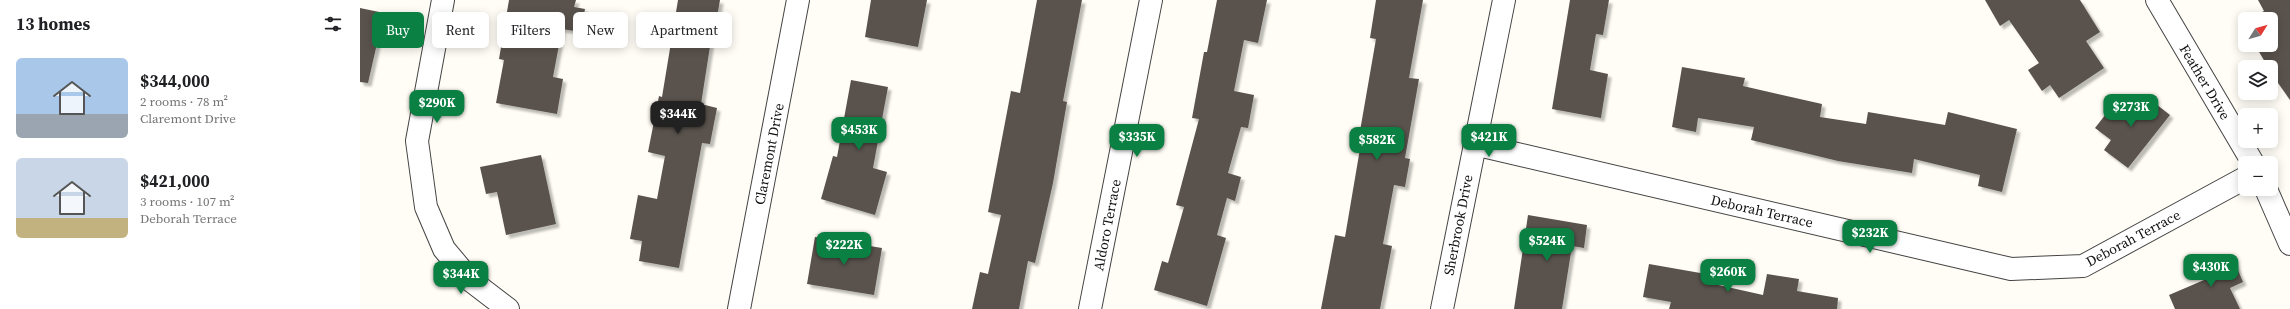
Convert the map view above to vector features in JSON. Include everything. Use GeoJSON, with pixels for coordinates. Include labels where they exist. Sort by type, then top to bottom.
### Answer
{"type":"FeatureCollection","features":[{"type":"Feature","properties":{"kind":"street"},"geometry":{"type":"LineString","coordinates":[[444,0],[417,141],[426,207],[444,249],[470,280],[508,309]]}},
{"type":"Feature","properties":{"kind":"street","name":"Claremont Drive"},"geometry":{"type":"LineString","coordinates":[[739,309],[798,0]]}},
{"type":"Feature","properties":{"kind":"street","name":"Aldoro Terrace"},"geometry":{"type":"LineString","coordinates":[[1090,309],[1151,0]]}},
{"type":"Feature","properties":{"kind":"street","name":"Sherbrook Drive"},"geometry":{"type":"LineString","coordinates":[[1442,309],[1504,0]]}},
{"type":"Feature","properties":{"kind":"street","name":"Feather Drive"},"geometry":{"type":"LineString","coordinates":[[2157,0],[2249,156]]}},
{"type":"Feature","properties":{"kind":"street","name":"Deborah Terrace"},"geometry":{"type":"LineString","coordinates":[[1474,144],[2011,269],[2083,266],[2238,182]]}},
{"type":"Feature","properties":{"kind":"street"},"geometry":{"type":"LineString","coordinates":[[2269,196],[2290,244]]}},
{"type":"Feature","properties":{"kind":"building"},"geometry":{"type":"Polygon","coordinates":[[[509,0],[576,0],[574,7],[585,9],[584,12],[573,12],[573,31],[565,29],[565,12],[507,12],[509,0]]]}},
{"type":"Feature","properties":{"kind":"building"},"geometry":{"type":"Polygon","coordinates":[[[678,0],[720,0],[718,12],[676,12],[678,0]]]}},
{"type":"Feature","properties":{"kind":"building"},"geometry":{"type":"Polygon","coordinates":[[[871,0],[927,0],[918,47],[865,37],[871,0]]]}},
{"type":"Feature","properties":{"kind":"building"},"geometry":{"type":"Polygon","coordinates":[[[1037,0],[1082,0],[1063,101],[1067,102],[1053,183],[1035,263],[1028,261],[1019,309],[972,309],[980,272],[988,274],[1001,215],[988,212],[1011,91],[1020,93],[1037,0]]]}},
{"type":"Feature","properties":{"kind":"building"},"geometry":{"type":"Polygon","coordinates":[[[1217,0],[1267,0],[1258,43],[1244,40],[1234,91],[1254,95],[1248,128],[1241,127],[1228,173],[1241,177],[1235,201],[1227,198],[1217,235],[1226,238],[1207,306],[1154,290],[1162,261],[1168,263],[1184,207],[1176,205],[1199,119],[1192,118],[1204,52],[1207,52],[1217,0]]]}},
{"type":"Feature","properties":{"kind":"building"},"geometry":{"type":"Polygon","coordinates":[[[1376,0],[1423,0],[1409,78],[1419,79],[1405,158],[1410,159],[1405,187],[1394,185],[1383,244],[1392,246],[1380,309],[1321,309],[1335,235],[1345,237],[1363,131],[1360,131],[1376,39],[1370,38],[1376,0]]]}},
{"type":"Feature","properties":{"kind":"building"},"geometry":{"type":"Polygon","coordinates":[[[1570,0],[1609,0],[1603,35],[1596,34],[1590,70],[1608,74],[1601,118],[1552,109],[1570,0]]]}},
{"type":"Feature","properties":{"kind":"building"},"geometry":{"type":"Polygon","coordinates":[[[1985,0],[2080,0],[2100,32],[2086,41],[2104,68],[2059,98],[2050,85],[2042,91],[2028,70],[2039,63],[2009,20],[2000,26],[1985,0]]]}},
{"type":"Feature","properties":{"kind":"building"},"geometry":{"type":"Polygon","coordinates":[[[2258,0],[2290,0],[2290,100],[2278,83],[2278,60],[2264,60],[2259,52],[2278,52],[2278,12],[2262,12],[2264,11],[2258,0]]]}},
{"type":"Feature","properties":{"kind":"building"},"geometry":{"type":"Polygon","coordinates":[[[360,8],[379,12],[372,12],[372,48],[376,48],[368,83],[360,82],[360,8]]]}},
{"type":"Feature","properties":{"kind":"building"},"geometry":{"type":"Polygon","coordinates":[[[501,48],[558,48],[553,77],[563,79],[557,114],[496,103],[504,60],[499,59],[501,48]]]}},
{"type":"Feature","properties":{"kind":"building"},"geometry":{"type":"Polygon","coordinates":[[[670,48],[710,48],[701,104],[717,108],[710,144],[702,143],[679,268],[639,261],[642,241],[630,239],[638,195],[657,199],[665,156],[648,152],[659,96],[662,97],[670,48]]]}},
{"type":"Feature","properties":{"kind":"building"},"geometry":{"type":"Polygon","coordinates":[[[1682,67],[1745,78],[1743,86],[1822,104],[1820,117],[1866,124],[1868,112],[1945,125],[1948,112],[2017,129],[2002,192],[1978,186],[1980,175],[1914,159],[1912,173],[1838,161],[1751,140],[1754,127],[1698,118],[1696,132],[1672,127],[1682,67]]]}},
{"type":"Feature","properties":{"kind":"building"},"geometry":{"type":"Polygon","coordinates":[[[851,80],[888,87],[873,168],[887,172],[875,215],[821,199],[833,156],[837,157],[851,80]]]}},
{"type":"Feature","properties":{"kind":"building"},"geometry":{"type":"Polygon","coordinates":[[[2143,94],[2170,115],[2128,168],[2104,150],[2111,140],[2095,128],[2120,96],[2133,106],[2143,94]]]}},
{"type":"Feature","properties":{"kind":"building"},"geometry":{"type":"Polygon","coordinates":[[[541,155],[556,224],[506,235],[497,192],[486,194],[480,167],[541,155]]]}},
{"type":"Feature","properties":{"kind":"building"},"geometry":{"type":"Polygon","coordinates":[[[1528,215],[1587,225],[1584,248],[1572,246],[1562,309],[1514,309],[1528,215]]]}},
{"type":"Feature","properties":{"kind":"building"},"geometry":{"type":"Polygon","coordinates":[[[815,237],[882,248],[874,295],[807,284],[815,237]]]}},
{"type":"Feature","properties":{"kind":"building"},"geometry":{"type":"Polygon","coordinates":[[[2231,254],[2243,282],[2230,288],[2240,309],[2175,309],[2169,295],[2204,280],[2199,268],[2231,254]]]}},
{"type":"Feature","properties":{"kind":"building"},"geometry":{"type":"Polygon","coordinates":[[[1649,264],[1706,274],[1705,282],[1763,295],[1767,274],[1799,279],[1797,291],[1838,298],[1837,309],[1669,309],[1671,302],[1643,297],[1649,264]]]}}]}
